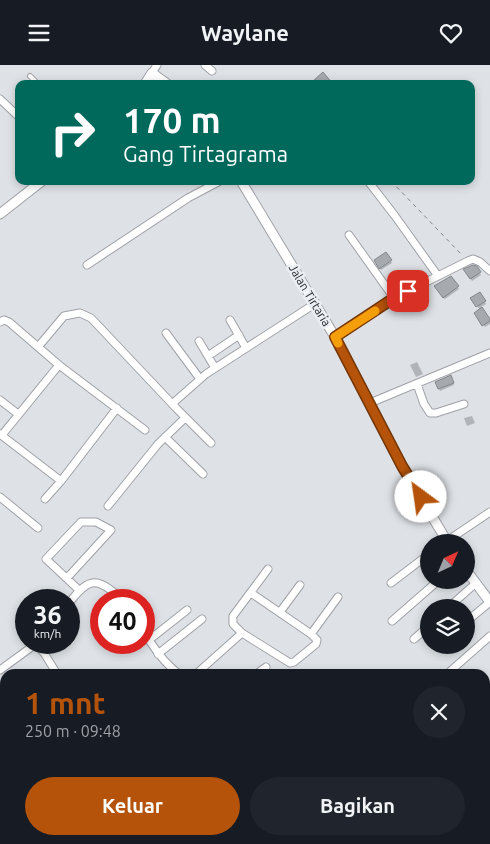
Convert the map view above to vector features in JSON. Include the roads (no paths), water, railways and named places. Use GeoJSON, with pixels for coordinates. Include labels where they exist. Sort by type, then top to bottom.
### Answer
{"type":"FeatureCollection","features":[{"type":"Feature","properties":{"kind":"street"},"geometry":{"type":"LineString","coordinates":[[205,65],[212,71]]}},
{"type":"Feature","properties":{"kind":"street"},"geometry":{"type":"LineString","coordinates":[[147,80],[155,69],[164,80]]}},
{"type":"Feature","properties":{"kind":"street"},"geometry":{"type":"LineString","coordinates":[[0,99],[15,113]]}},
{"type":"Feature","properties":{"kind":"street"},"geometry":{"type":"LineString","coordinates":[[0,214],[37,185]]}},
{"type":"Feature","properties":{"kind":"street"},"geometry":{"type":"LineString","coordinates":[[87,265],[188,198],[212,185]]}},
{"type":"Feature","properties":{"kind":"street","name":"Jalan Tirtaria"},"geometry":{"type":"LineString","coordinates":[[243,185],[316,303],[402,466],[441,534]]}},
{"type":"Feature","properties":{"kind":"street"},"geometry":{"type":"LineString","coordinates":[[371,185],[438,276]]}},
{"type":"Feature","properties":{"kind":"street"},"geometry":{"type":"LineString","coordinates":[[349,235],[394,298]]}},
{"type":"Feature","properties":{"kind":"street"},"geometry":{"type":"LineString","coordinates":[[335,337],[394,298],[468,261],[473,259],[480,262],[490,271]]}},
{"type":"Feature","properties":{"kind":"street"},"geometry":{"type":"LineString","coordinates":[[172,404],[215,368],[316,303]]}},
{"type":"Feature","properties":{"kind":"street"},"geometry":{"type":"LineString","coordinates":[[38,347],[64,317],[80,313],[91,318],[211,443]]}},
{"type":"Feature","properties":{"kind":"street"},"geometry":{"type":"LineString","coordinates":[[0,322],[4,320],[9,322],[59,365],[145,430]]}},
{"type":"Feature","properties":{"kind":"street"},"geometry":{"type":"LineString","coordinates":[[230,320],[246,348]]}},
{"type":"Feature","properties":{"kind":"street"},"geometry":{"type":"LineString","coordinates":[[166,333],[200,379]]}},
{"type":"Feature","properties":{"kind":"street"},"geometry":{"type":"LineString","coordinates":[[208,356],[239,335]]}},
{"type":"Feature","properties":{"kind":"street"},"geometry":{"type":"LineString","coordinates":[[199,341],[215,368]]}},
{"type":"Feature","properties":{"kind":"street"},"geometry":{"type":"LineString","coordinates":[[370,403],[490,353]]}},
{"type":"Feature","properties":{"kind":"street"},"geometry":{"type":"LineString","coordinates":[[59,365],[1,434],[61,481]]}},
{"type":"Feature","properties":{"kind":"street"},"geometry":{"type":"LineString","coordinates":[[418,384],[424,404],[430,413],[436,413],[464,404]]}},
{"type":"Feature","properties":{"kind":"street"},"geometry":{"type":"LineString","coordinates":[[0,400],[18,414]]}},
{"type":"Feature","properties":{"kind":"street"},"geometry":{"type":"LineString","coordinates":[[44,499],[61,481],[118,408]]}},
{"type":"Feature","properties":{"kind":"street"},"geometry":{"type":"LineString","coordinates":[[108,506],[165,437],[185,418]]}},
{"type":"Feature","properties":{"kind":"street"},"geometry":{"type":"LineString","coordinates":[[165,437],[203,474]]}},
{"type":"Feature","properties":{"kind":"street"},"geometry":{"type":"LineString","coordinates":[[0,497],[38,527]]}},
{"type":"Feature","properties":{"kind":"street"},"geometry":{"type":"LineString","coordinates":[[458,534],[490,512]]}},
{"type":"Feature","properties":{"kind":"street"},"geometry":{"type":"LineString","coordinates":[[67,579],[111,530],[96,522],[81,522],[46,559],[67,579],[78,589]]}},
{"type":"Feature","properties":{"kind":"street"},"geometry":{"type":"LineString","coordinates":[[391,583],[420,561]]}},
{"type":"Feature","properties":{"kind":"street"},"geometry":{"type":"LineString","coordinates":[[251,593],[311,634],[317,640],[316,644],[294,662],[290,663],[242,633],[233,624],[232,619],[268,569]]}},
{"type":"Feature","properties":{"kind":"street"},"geometry":{"type":"LineString","coordinates":[[80,589],[92,582],[110,589]]}},
{"type":"Feature","properties":{"kind":"street"},"geometry":{"type":"LineString","coordinates":[[458,599],[476,583],[490,602],[475,614]]}},
{"type":"Feature","properties":{"kind":"street"},"geometry":{"type":"LineString","coordinates":[[280,612],[300,585]]}},
{"type":"Feature","properties":{"kind":"street"},"geometry":{"type":"LineString","coordinates":[[392,621],[428,589]]}},
{"type":"Feature","properties":{"kind":"street"},"geometry":{"type":"LineString","coordinates":[[311,634],[338,597]]}},
{"type":"Feature","properties":{"kind":"street"},"geometry":{"type":"LineString","coordinates":[[155,635],[187,610]]}},
{"type":"Feature","properties":{"kind":"street"},"geometry":{"type":"LineString","coordinates":[[158,654],[202,619]]}},
{"type":"Feature","properties":{"kind":"street"},"geometry":{"type":"LineString","coordinates":[[202,669],[242,633]]}},
{"type":"Feature","properties":{"kind":"street"},"geometry":{"type":"LineString","coordinates":[[414,639],[420,634]]}},
{"type":"Feature","properties":{"kind":"street"},"geometry":{"type":"LineString","coordinates":[[453,669],[490,636]]}},
{"type":"Feature","properties":{"kind":"street"},"geometry":{"type":"LineString","coordinates":[[155,649],[172,669]]}},
{"type":"Feature","properties":{"kind":"street"},"geometry":{"type":"LineString","coordinates":[[1,669],[22,654]]}},
{"type":"Feature","properties":{"kind":"street"},"geometry":{"type":"LineString","coordinates":[[45,654],[54,669]]}},
{"type":"Feature","properties":{"kind":"lane"},"geometry":{"type":"LineString","coordinates":[[30,75],[34,80]]}}]}
